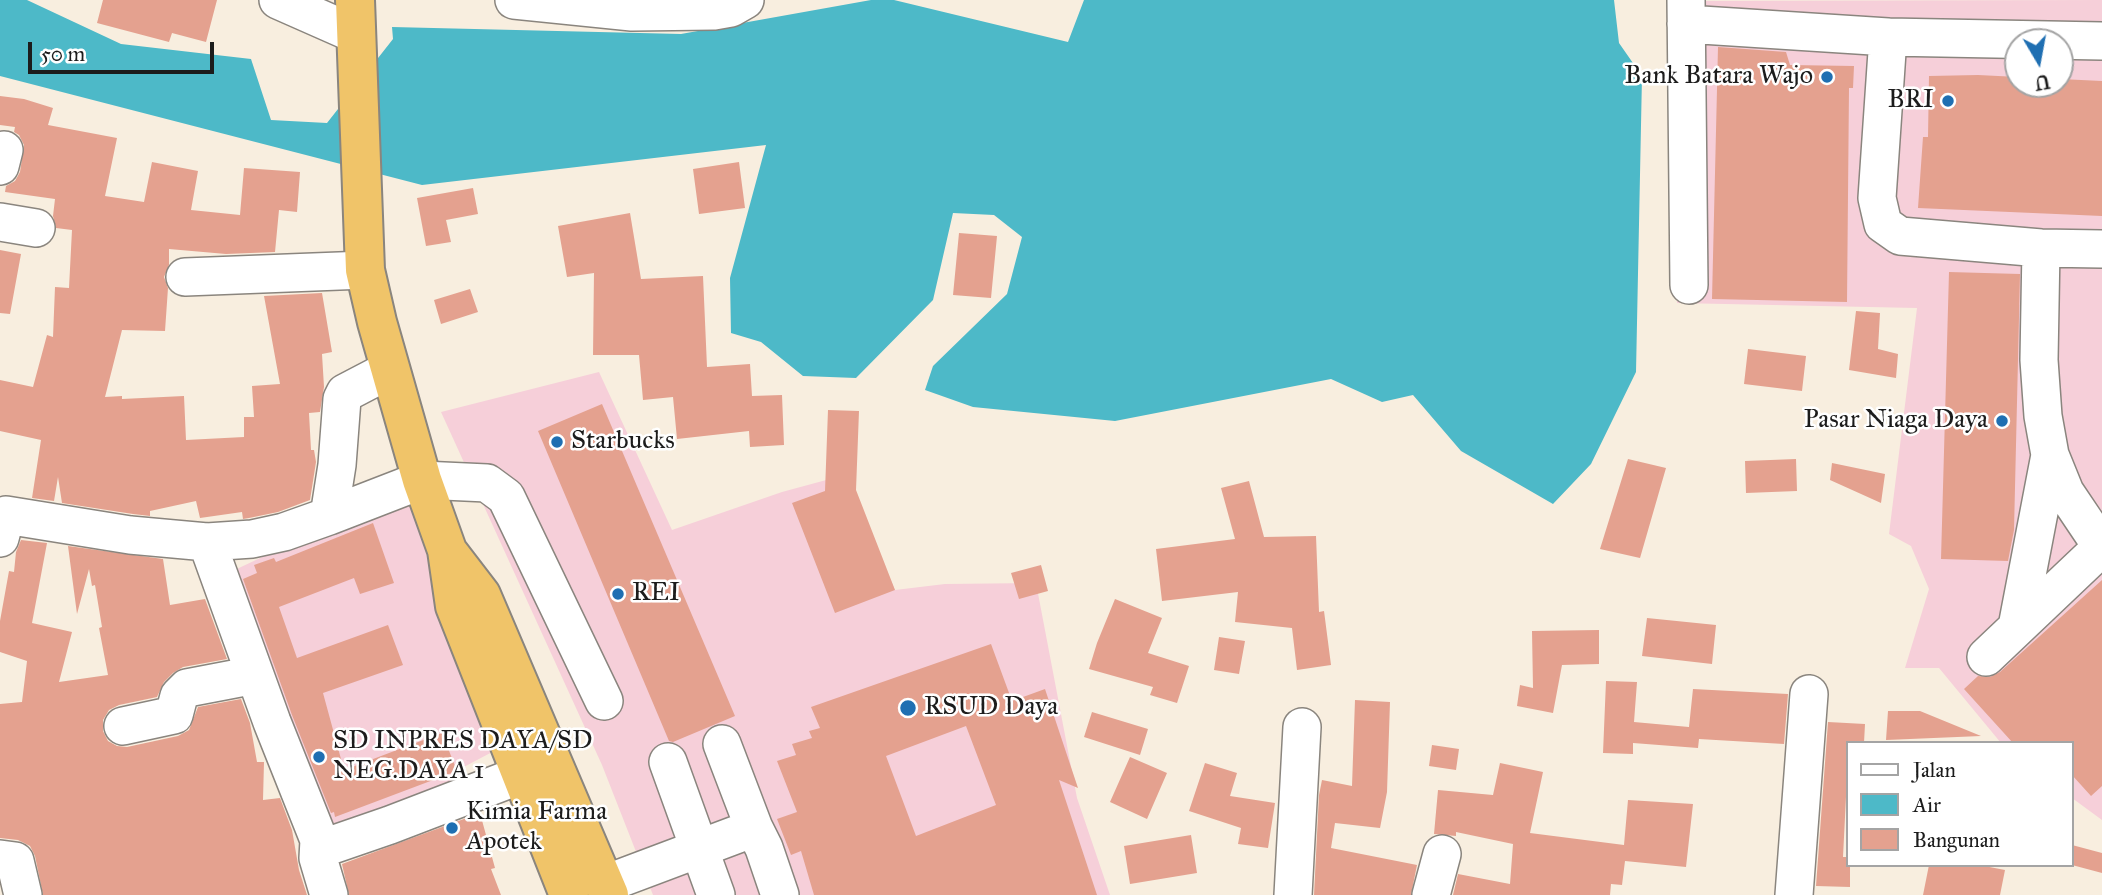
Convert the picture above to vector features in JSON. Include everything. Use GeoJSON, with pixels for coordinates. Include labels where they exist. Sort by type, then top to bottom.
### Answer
{"type":"FeatureCollection","features":[{"type":"Feature","properties":{"kind":"highway"},"geometry":{"type":"LineString","coordinates":[[355,25],[365,270],[389,370],[422,481],[447,551],[455,606],[567,890],[605,883],[481,596],[447,551]]}},
{"type":"Feature","properties":{"kind":"street"},"geometry":{"type":"LineString","coordinates":[[278,0],[355,25]]}},
{"type":"Feature","properties":{"kind":"street"},"geometry":{"type":"LineString","coordinates":[[514,0],[632,12],[714,11],[731,8],[745,0]]}},
{"type":"Feature","properties":{"kind":"street"},"geometry":{"type":"LineString","coordinates":[[1689,285],[1686,12],[1888,37],[2102,41]]}},
{"type":"Feature","properties":{"kind":"street"},"geometry":{"type":"LineString","coordinates":[[1888,37],[1877,198],[1883,224],[1900,236],[2041,248],[2102,249]]}},
{"type":"Feature","properties":{"kind":"street"},"geometry":{"type":"LineString","coordinates":[[0,222],[36,228]]}},
{"type":"Feature","properties":{"kind":"street"},"geometry":{"type":"LineString","coordinates":[[1986,657],[2102,547],[2065,492],[2050,455],[2043,416],[2039,360],[2041,248]]}},
{"type":"Feature","properties":{"kind":"street"},"geometry":{"type":"LineString","coordinates":[[185,277],[365,270]]}},
{"type":"Feature","properties":{"kind":"street"},"geometry":{"type":"LineString","coordinates":[[328,516],[337,465],[342,400],[345,393],[389,370]]}},
{"type":"Feature","properties":{"kind":"street"},"geometry":{"type":"LineString","coordinates":[[2017,627],[2050,455]]}},
{"type":"Feature","properties":{"kind":"street"},"geometry":{"type":"LineString","coordinates":[[0,536],[6,514],[130,535],[207,542],[253,539],[328,516],[422,481],[487,483],[506,496],[604,701]]}},
{"type":"Feature","properties":{"kind":"street"},"geometry":{"type":"LineString","coordinates":[[207,542],[319,839],[318,858],[329,895]]}},
{"type":"Feature","properties":{"kind":"street"},"geometry":{"type":"LineString","coordinates":[[123,726],[174,715],[179,696],[187,688],[255,675]]}},
{"type":"Feature","properties":{"kind":"street"},"geometry":{"type":"LineString","coordinates":[[1794,895],[1808,694]]}},
{"type":"Feature","properties":{"kind":"street"},"geometry":{"type":"LineString","coordinates":[[1293,895],[1302,727]]}},
{"type":"Feature","properties":{"kind":"street"},"geometry":{"type":"LineString","coordinates":[[722,744],[780,895]]}},
{"type":"Feature","properties":{"kind":"street"},"geometry":{"type":"LineString","coordinates":[[668,762],[716,895]]}},
{"type":"Feature","properties":{"kind":"street"},"geometry":{"type":"LineString","coordinates":[[319,839],[332,845],[523,774]]}},
{"type":"Feature","properties":{"kind":"street"},"geometry":{"type":"LineString","coordinates":[[605,883],[754,828]]}},
{"type":"Feature","properties":{"kind":"street"},"geometry":{"type":"LineString","coordinates":[[1431,895],[1442,854]]}},
{"type":"Feature","properties":{"kind":"street"},"geometry":{"type":"LineString","coordinates":[[0,859],[15,861],[23,895]]}},
{"type":"Feature","properties":{"kind":"shaded area","name":"Pasar Niaga Daya"},"geometry":{"type":"Polygon","coordinates":[[[2102,0],[2102,820],[2074,799],[2074,741],[1999,741],[1939,668],[1905,668],[1929,589],[1911,546],[1889,534],[1917,308],[1677,303],[1667,1],[2102,0]]]}},
{"type":"Feature","properties":{"kind":"shaded area"},"geometry":{"type":"Polygon","coordinates":[[[599,372],[672,530],[782,492],[841,476],[849,482],[895,590],[945,584],[1036,583],[1077,798],[1110,895],[653,895],[602,765],[441,412],[599,372]]]}},
{"type":"Feature","properties":{"kind":"shaded area"},"geometry":{"type":"Polygon","coordinates":[[[407,489],[513,741],[460,769],[465,797],[330,853],[224,575],[407,489]]]}},
{"type":"Feature","properties":{"kind":"water"},"geometry":{"type":"Polygon","coordinates":[[[0,0],[27,0],[121,44],[251,59],[271,120],[327,123],[393,39],[392,27],[681,34],[871,0],[894,0],[1068,42],[1084,0],[1614,0],[1619,43],[1642,76],[1636,372],[1591,464],[1553,504],[1461,451],[1413,395],[1382,402],[1331,379],[1115,421],[973,407],[925,390],[933,366],[1007,294],[1022,237],[994,215],[953,213],[933,300],[856,378],[803,376],[761,342],[731,333],[730,278],[766,145],[422,185],[0,76],[0,0]]]}},
{"type":"Feature","properties":{"kind":"building"},"geometry":{"type":"Polygon","coordinates":[[[103,0],[217,0],[206,42],[172,33],[169,42],[97,23],[103,0]]]}},
{"type":"Feature","properties":{"kind":"building"},"geometry":{"type":"Polygon","coordinates":[[[1718,47],[1786,52],[1790,65],[1854,66],[1853,88],[1849,88],[1847,302],[1712,299],[1718,47]]]}},
{"type":"Feature","properties":{"kind":"building"},"geometry":{"type":"Polygon","coordinates":[[[1929,76],[2004,76],[2004,98],[2074,98],[2074,80],[2102,81],[2102,216],[1918,208],[1923,137],[1928,137],[1929,76]]]}},
{"type":"Feature","properties":{"kind":"building"},"geometry":{"type":"Polygon","coordinates":[[[0,96],[24,99],[53,108],[48,125],[117,138],[105,196],[144,202],[152,162],[198,171],[191,210],[240,215],[244,168],[300,172],[297,212],[279,210],[275,252],[226,254],[169,249],[169,265],[164,277],[168,288],[165,331],[122,330],[105,397],[122,396],[122,399],[184,396],[186,440],[244,437],[244,417],[254,417],[252,386],[280,384],[264,296],[322,293],[332,352],[322,354],[324,387],[320,412],[309,413],[311,450],[314,450],[316,462],[310,500],[278,512],[243,519],[242,512],[200,518],[196,501],[150,511],[150,516],[62,503],[58,477],[54,501],[32,498],[41,440],[0,431],[0,380],[33,387],[47,335],[53,337],[55,287],[69,288],[72,230],[56,228],[53,216],[55,199],[5,192],[6,186],[15,181],[20,172],[24,145],[19,135],[14,132],[15,127],[0,125],[0,96]]]}},
{"type":"Feature","properties":{"kind":"building"},"geometry":{"type":"Polygon","coordinates":[[[739,162],[745,208],[699,214],[693,169],[739,162]]]}},
{"type":"Feature","properties":{"kind":"building"},"geometry":{"type":"Polygon","coordinates":[[[473,188],[478,214],[446,220],[451,242],[426,246],[417,198],[473,188]]]}},
{"type":"Feature","properties":{"kind":"building"},"geometry":{"type":"Polygon","coordinates":[[[630,213],[641,279],[703,276],[707,367],[750,364],[752,396],[782,395],[784,445],[750,447],[749,431],[677,439],[673,397],[643,400],[639,355],[593,355],[594,273],[567,277],[558,226],[630,213]]]}},
{"type":"Feature","properties":{"kind":"building"},"geometry":{"type":"Polygon","coordinates":[[[959,233],[997,236],[991,298],[953,295],[959,233]]]}},
{"type":"Feature","properties":{"kind":"building"},"geometry":{"type":"Polygon","coordinates":[[[0,250],[21,254],[10,314],[0,313],[0,250]]]}},
{"type":"Feature","properties":{"kind":"building"},"geometry":{"type":"Polygon","coordinates":[[[1949,272],[2020,274],[2014,530],[2008,561],[1941,559],[1949,272]]]}},
{"type":"Feature","properties":{"kind":"building"},"geometry":{"type":"Polygon","coordinates":[[[470,289],[478,312],[441,324],[434,300],[470,289]]]}},
{"type":"Feature","properties":{"kind":"building"},"geometry":{"type":"Polygon","coordinates":[[[1856,311],[1880,313],[1878,349],[1898,354],[1896,378],[1849,370],[1856,311]]]}},
{"type":"Feature","properties":{"kind":"building"},"geometry":{"type":"Polygon","coordinates":[[[1748,349],[1806,356],[1802,391],[1744,384],[1748,349]]]}},
{"type":"Feature","properties":{"kind":"building"},"geometry":{"type":"Polygon","coordinates":[[[602,404],[735,716],[673,742],[669,741],[538,431],[602,404]]]}},
{"type":"Feature","properties":{"kind":"building"},"geometry":{"type":"Polygon","coordinates":[[[828,410],[859,411],[856,490],[895,590],[835,613],[792,503],[825,491],[828,410]]]}},
{"type":"Feature","properties":{"kind":"building"},"geometry":{"type":"Polygon","coordinates":[[[1628,459],[1666,468],[1640,558],[1600,549],[1628,459]]]}},
{"type":"Feature","properties":{"kind":"building"},"geometry":{"type":"Polygon","coordinates":[[[1796,459],[1797,491],[1746,493],[1745,461],[1796,459]]]}},
{"type":"Feature","properties":{"kind":"building"},"geometry":{"type":"Polygon","coordinates":[[[1832,463],[1885,474],[1881,503],[1830,480],[1832,463]]]}},
{"type":"Feature","properties":{"kind":"building"},"geometry":{"type":"Polygon","coordinates":[[[1249,481],[1264,537],[1316,536],[1319,612],[1324,611],[1331,665],[1297,670],[1292,628],[1235,622],[1238,592],[1162,601],[1156,549],[1235,539],[1221,488],[1249,481]]]}},
{"type":"Feature","properties":{"kind":"building"},"geometry":{"type":"Polygon","coordinates":[[[373,523],[394,583],[360,594],[354,578],[279,607],[297,658],[388,625],[403,665],[323,693],[344,770],[442,733],[457,771],[335,817],[334,812],[331,813],[292,715],[243,579],[257,573],[254,565],[274,558],[276,562],[373,523]]]}},
{"type":"Feature","properties":{"kind":"building"},"geometry":{"type":"Polygon","coordinates":[[[21,540],[47,543],[32,623],[72,632],[59,682],[108,675],[99,628],[102,627],[95,585],[92,586],[89,569],[77,614],[68,546],[163,559],[170,605],[205,599],[227,659],[183,667],[164,682],[157,697],[119,705],[109,710],[103,720],[103,731],[108,741],[127,747],[178,736],[189,730],[198,707],[241,699],[250,723],[257,762],[264,762],[263,800],[280,798],[292,830],[299,870],[307,895],[43,895],[35,856],[30,846],[18,840],[0,838],[0,704],[22,702],[27,661],[0,652],[0,621],[9,571],[14,572],[16,552],[21,540]]]}},
{"type":"Feature","properties":{"kind":"building"},"geometry":{"type":"Polygon","coordinates":[[[1041,565],[1048,591],[1019,599],[1011,573],[1041,565]]]}},
{"type":"Feature","properties":{"kind":"building"},"geometry":{"type":"Polygon","coordinates":[[[2102,580],[2102,786],[2091,796],[2074,777],[2074,741],[2011,741],[1964,689],[1978,676],[1990,677],[2000,672],[2102,580]]]}},
{"type":"Feature","properties":{"kind":"building"},"geometry":{"type":"Polygon","coordinates":[[[1115,599],[1162,618],[1148,653],[1189,666],[1177,703],[1150,695],[1153,687],[1089,669],[1115,599]]]}},
{"type":"Feature","properties":{"kind":"building"},"geometry":{"type":"Polygon","coordinates":[[[1647,618],[1716,625],[1712,664],[1642,656],[1647,618]]]}},
{"type":"Feature","properties":{"kind":"building"},"geometry":{"type":"Polygon","coordinates":[[[1599,630],[1599,664],[1562,665],[1553,713],[1517,706],[1520,685],[1533,688],[1532,631],[1599,630]]]}},
{"type":"Feature","properties":{"kind":"building"},"geometry":{"type":"Polygon","coordinates":[[[1219,637],[1245,641],[1239,674],[1214,670],[1219,637]]]}},
{"type":"Feature","properties":{"kind":"building"},"geometry":{"type":"Polygon","coordinates":[[[991,644],[1012,701],[1045,689],[1078,788],[1059,780],[1097,895],[814,895],[801,851],[791,855],[777,819],[797,812],[777,761],[796,755],[792,744],[812,738],[809,731],[820,728],[811,707],[991,644]],[[966,726],[886,756],[916,836],[996,805],[966,726]]]}},
{"type":"Feature","properties":{"kind":"building"},"geometry":{"type":"Polygon","coordinates":[[[1606,681],[1637,682],[1634,722],[1689,727],[1693,689],[1788,694],[1784,744],[1699,739],[1698,748],[1633,743],[1633,754],[1603,753],[1606,681]]]}},
{"type":"Feature","properties":{"kind":"building"},"geometry":{"type":"Polygon","coordinates":[[[1355,700],[1390,702],[1387,792],[1380,828],[1335,823],[1331,848],[1417,865],[1411,895],[1314,895],[1322,780],[1352,786],[1355,700]]]}},
{"type":"Feature","properties":{"kind":"building"},"geometry":{"type":"Polygon","coordinates":[[[1888,711],[1920,711],[1981,736],[1886,740],[1888,711]]]}},
{"type":"Feature","properties":{"kind":"building"},"geometry":{"type":"Polygon","coordinates":[[[1092,712],[1148,729],[1140,755],[1084,737],[1092,712]]]}},
{"type":"Feature","properties":{"kind":"building"},"geometry":{"type":"Polygon","coordinates":[[[1828,722],[1865,724],[1864,741],[1846,741],[1843,857],[1846,857],[1846,867],[1850,867],[1850,887],[1816,886],[1828,722]]]}},
{"type":"Feature","properties":{"kind":"building"},"geometry":{"type":"Polygon","coordinates":[[[1432,745],[1459,749],[1456,770],[1429,766],[1432,745]]]}},
{"type":"Feature","properties":{"kind":"building"},"geometry":{"type":"Polygon","coordinates":[[[1130,757],[1167,773],[1147,819],[1110,802],[1130,757]]]}},
{"type":"Feature","properties":{"kind":"building"},"geometry":{"type":"Polygon","coordinates":[[[1205,763],[1237,773],[1230,796],[1275,803],[1268,848],[1238,844],[1241,828],[1189,811],[1205,763]]]}},
{"type":"Feature","properties":{"kind":"building"},"geometry":{"type":"Polygon","coordinates":[[[1500,763],[1543,772],[1530,833],[1624,845],[1628,800],[1693,804],[1686,867],[1625,861],[1622,885],[1611,884],[1610,895],[1453,895],[1458,874],[1510,884],[1513,844],[1456,832],[1456,836],[1434,834],[1438,790],[1493,795],[1500,763]]]}},
{"type":"Feature","properties":{"kind":"building"},"geometry":{"type":"Polygon","coordinates":[[[480,813],[495,868],[491,869],[501,895],[349,895],[342,864],[480,813]]]}},
{"type":"Feature","properties":{"kind":"building"},"geometry":{"type":"Polygon","coordinates":[[[1191,835],[1197,873],[1130,884],[1124,846],[1191,835]]]}},
{"type":"Feature","properties":{"kind":"building"},"geometry":{"type":"Polygon","coordinates":[[[2074,846],[2102,853],[2102,873],[2074,866],[2074,846]]]}},
{"type":"Feature","properties":{"kind":"building"},"geometry":{"type":"Polygon","coordinates":[[[1929,867],[1989,867],[2005,870],[2000,895],[1923,895],[1929,867]]]}},
{"type":"Feature","properties":{"kind":"place","name":"Bank Batara Wajo"},"geometry":{"type":"Point","coordinates":[1827,77]}},
{"type":"Feature","properties":{"kind":"place","name":"BRI"},"geometry":{"type":"Point","coordinates":[1948,101]}},
{"type":"Feature","properties":{"kind":"place","name":"Pasar Niaga Daya"},"geometry":{"type":"Point","coordinates":[2002,421]}},
{"type":"Feature","properties":{"kind":"place","name":"Starbucks"},"geometry":{"type":"Point","coordinates":[557,442]}},
{"type":"Feature","properties":{"kind":"place","name":"REI"},"geometry":{"type":"Point","coordinates":[618,594]}},
{"type":"Feature","properties":{"kind":"place","name":"RSUD Daya"},"geometry":{"type":"Point","coordinates":[908,708]}},
{"type":"Feature","properties":{"kind":"place","name":"SD INPRES DAYA/SD NEG.DAYA 1"},"geometry":{"type":"Point","coordinates":[319,757]}},
{"type":"Feature","properties":{"kind":"place","name":"Kimia Farma Apotek"},"geometry":{"type":"Point","coordinates":[452,828]}}]}
